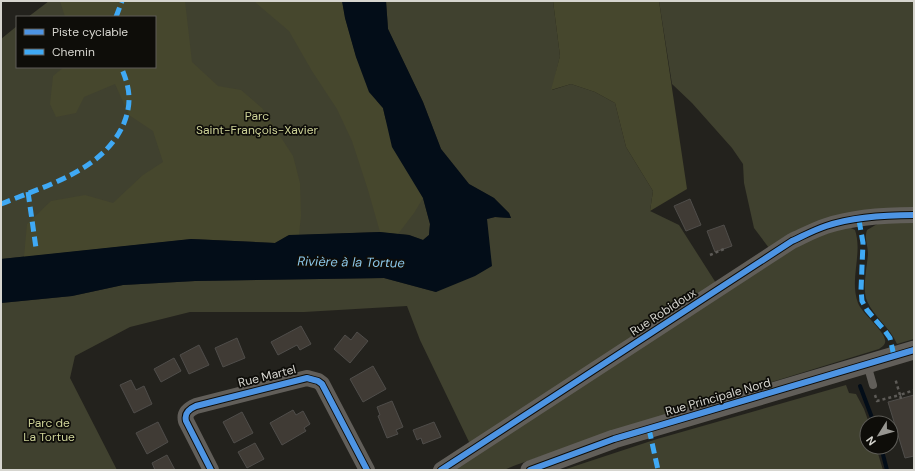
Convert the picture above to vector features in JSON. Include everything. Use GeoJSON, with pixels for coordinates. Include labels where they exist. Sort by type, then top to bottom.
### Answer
{"type":"FeatureCollection","features":[{"type":"Feature","properties":{"kind":"street","name":"Rue Robidoux"},"geometry":{"type":"LineString","coordinates":[[441,470],[792,241],[826,226],[872,218],[914,215]]}},
{"type":"Feature","properties":{"kind":"street","name":"Rue Principale Nord"},"geometry":{"type":"LineString","coordinates":[[530,470],[614,439],[914,350]]}},
{"type":"Feature","properties":{"kind":"street","name":"Rue Martel"},"geometry":{"type":"LineString","coordinates":[[211,470],[186,421],[185,416],[187,412],[196,406],[307,378],[318,381],[325,390],[367,470]]}},
{"type":"Feature","properties":{"kind":"lane"},"geometry":{"type":"LineString","coordinates":[[867,364],[873,384]]}},
{"type":"Feature","properties":{"kind":"path"},"geometry":{"type":"LineString","coordinates":[[710,255],[724,249]]}},
{"type":"Feature","properties":{"kind":"path"},"geometry":{"type":"LineString","coordinates":[[895,378],[901,399]]}},
{"type":"Feature","properties":{"kind":"path"},"geometry":{"type":"LineString","coordinates":[[877,401],[914,390]]}},
{"type":"Feature","properties":{"kind":"green space","name":"Parc Saint-François-Xavier"},"geometry":{"type":"Polygon","coordinates":[[[49,1],[342,1],[345,18],[356,57],[423,198],[430,224],[429,235],[423,240],[409,235],[380,232],[191,239],[1,259],[1,39],[16,27],[16,68],[156,68],[156,16],[29,16],[49,1]]]}},
{"type":"Feature","properties":{"kind":"green space"},"geometry":{"type":"Polygon","coordinates":[[[60,1],[185,1],[192,62],[218,86],[241,90],[262,108],[293,156],[300,183],[301,216],[299,235],[289,235],[275,243],[191,239],[24,257],[27,224],[51,201],[85,195],[113,203],[143,175],[163,162],[153,131],[129,115],[115,84],[84,97],[76,113],[56,117],[50,104],[53,76],[63,68],[156,68],[156,16],[65,16],[60,1]]]}},
{"type":"Feature","properties":{"kind":"green space"},"geometry":{"type":"Polygon","coordinates":[[[255,1],[342,1],[345,18],[356,57],[369,92],[383,108],[392,147],[423,198],[398,234],[380,232],[352,141],[337,109],[312,71],[289,31],[255,1]]]}},
{"type":"Feature","properties":{"kind":"green space","name":"Parc de La Tortue"},"geometry":{"type":"Polygon","coordinates":[[[386,1],[553,1],[560,56],[552,90],[571,84],[595,92],[615,103],[626,147],[653,191],[650,211],[679,225],[716,283],[470,444],[420,340],[407,306],[304,312],[190,312],[130,327],[75,356],[70,378],[117,470],[1,470],[1,303],[72,296],[123,285],[195,281],[384,278],[436,292],[487,219],[495,217],[511,218],[509,213],[494,198],[469,184],[441,149],[423,102],[388,29],[386,1]]]}},
{"type":"Feature","properties":{"kind":"green space"},"geometry":{"type":"Polygon","coordinates":[[[553,1],[659,1],[687,189],[650,211],[653,191],[626,147],[615,103],[595,92],[571,84],[551,90],[560,56],[553,1]]]}},
{"type":"Feature","properties":{"kind":"green space"},"geometry":{"type":"Polygon","coordinates":[[[659,1],[914,1],[914,210],[769,248],[754,228],[744,183],[743,164],[732,148],[692,103],[672,84],[659,1]]]}},
{"type":"Feature","properties":{"kind":"green space"},"geometry":{"type":"Polygon","coordinates":[[[914,221],[914,339],[897,344],[867,301],[865,290],[868,254],[866,233],[867,230],[879,223],[914,221]]]}},
{"type":"Feature","properties":{"kind":"green space"},"geometry":{"type":"Polygon","coordinates":[[[847,226],[855,230],[857,239],[858,248],[855,285],[858,303],[883,334],[885,344],[879,349],[632,425],[504,470],[453,470],[804,242],[847,226]]]}},
{"type":"Feature","properties":{"kind":"green space"},"geometry":{"type":"Polygon","coordinates":[[[846,385],[849,393],[856,394],[866,415],[859,415],[859,455],[878,455],[883,470],[563,470],[657,439],[846,385]]]}},
{"type":"Feature","properties":{"kind":"water","name":"Rivière à la Tortue"},"geometry":{"type":"Polygon","coordinates":[[[342,1],[386,1],[388,29],[423,102],[441,149],[469,184],[494,198],[509,213],[511,218],[495,217],[487,219],[492,266],[475,276],[436,292],[384,278],[195,281],[123,285],[72,296],[1,303],[1,259],[191,239],[275,243],[289,235],[380,232],[409,235],[423,240],[429,235],[430,224],[423,198],[392,147],[383,108],[369,92],[356,57],[345,18],[342,1]]]}},
{"type":"Feature","properties":{"kind":"building"},"geometry":{"type":"Polygon","coordinates":[[[690,199],[701,225],[686,231],[674,206],[690,199]]]}},
{"type":"Feature","properties":{"kind":"building"},"geometry":{"type":"Polygon","coordinates":[[[724,225],[732,246],[715,252],[707,231],[724,225]]]}},
{"type":"Feature","properties":{"kind":"building"},"geometry":{"type":"Polygon","coordinates":[[[301,326],[311,344],[300,350],[297,345],[278,355],[271,342],[301,326]]]}},
{"type":"Feature","properties":{"kind":"building"},"geometry":{"type":"Polygon","coordinates":[[[357,332],[368,341],[350,363],[334,349],[345,335],[351,340],[357,332]]]}},
{"type":"Feature","properties":{"kind":"building"},"geometry":{"type":"Polygon","coordinates":[[[237,338],[245,358],[223,367],[215,348],[237,338]]]}},
{"type":"Feature","properties":{"kind":"building"},"geometry":{"type":"Polygon","coordinates":[[[199,345],[209,365],[189,374],[180,355],[199,345]]]}},
{"type":"Feature","properties":{"kind":"building"},"geometry":{"type":"Polygon","coordinates":[[[174,358],[181,371],[161,382],[154,369],[174,358]]]}},
{"type":"Feature","properties":{"kind":"building"},"geometry":{"type":"Polygon","coordinates":[[[373,366],[386,389],[363,402],[350,379],[373,366]]]}},
{"type":"Feature","properties":{"kind":"building"},"geometry":{"type":"Polygon","coordinates":[[[131,380],[136,390],[144,386],[152,404],[134,413],[120,385],[131,380]]]}},
{"type":"Feature","properties":{"kind":"building"},"geometry":{"type":"Polygon","coordinates":[[[914,395],[914,456],[905,458],[899,438],[899,415],[892,415],[888,402],[914,395]]]}},
{"type":"Feature","properties":{"kind":"building"},"geometry":{"type":"Polygon","coordinates":[[[392,401],[403,427],[396,430],[398,434],[387,438],[378,416],[380,415],[377,407],[392,401]]]}},
{"type":"Feature","properties":{"kind":"building"},"geometry":{"type":"Polygon","coordinates":[[[293,410],[296,415],[303,411],[310,424],[304,428],[306,431],[282,445],[270,423],[293,410]]]}},
{"type":"Feature","properties":{"kind":"building"},"geometry":{"type":"Polygon","coordinates":[[[242,412],[253,433],[234,443],[223,422],[242,412]]]}},
{"type":"Feature","properties":{"kind":"building"},"geometry":{"type":"Polygon","coordinates":[[[158,422],[168,442],[147,454],[136,433],[158,422]]]}},
{"type":"Feature","properties":{"kind":"building"},"geometry":{"type":"Polygon","coordinates":[[[434,422],[441,437],[423,444],[421,438],[417,440],[413,430],[434,422]]]}},
{"type":"Feature","properties":{"kind":"building"},"geometry":{"type":"Polygon","coordinates":[[[255,443],[264,459],[247,468],[238,452],[255,443]]]}},
{"type":"Feature","properties":{"kind":"building"},"geometry":{"type":"Polygon","coordinates":[[[167,455],[175,470],[155,470],[152,463],[167,455]]]}},
{"type":"Feature","properties":{"kind":"waterway"},"geometry":{"type":"LineString","coordinates":[[860,386],[871,415]]}},
{"type":"Feature","properties":{"kind":"waterway"},"geometry":{"type":"LineString","coordinates":[[883,455],[887,470]]}},
{"type":"Feature","properties":{"kind":"marked path"},"geometry":{"type":"LineString","coordinates":[[116,16],[122,1]]}},
{"type":"Feature","properties":{"kind":"marked path"},"geometry":{"type":"LineString","coordinates":[[1,204],[71,175],[88,165],[115,140],[127,116],[129,102],[128,88],[121,68]]}},
{"type":"Feature","properties":{"kind":"marked path"},"geometry":{"type":"LineString","coordinates":[[28,192],[36,248]]}},
{"type":"Feature","properties":{"kind":"marked path"},"geometry":{"type":"LineString","coordinates":[[859,220],[863,243],[862,301],[867,310],[890,338],[894,356]]}},
{"type":"Feature","properties":{"kind":"marked path"},"geometry":{"type":"LineString","coordinates":[[649,429],[658,470]]}},
{"type":"Feature","properties":{"kind":"cycle path"},"geometry":{"type":"LineString","coordinates":[[441,470],[792,241],[813,231],[847,220],[881,216],[914,215]]}},
{"type":"Feature","properties":{"kind":"cycle path"},"geometry":{"type":"LineString","coordinates":[[530,470],[614,439],[914,350]]}},
{"type":"Feature","properties":{"kind":"cycle path"},"geometry":{"type":"LineString","coordinates":[[211,470],[186,421],[186,414],[189,410],[196,406],[307,378],[318,381],[322,384],[367,470]]}}]}
